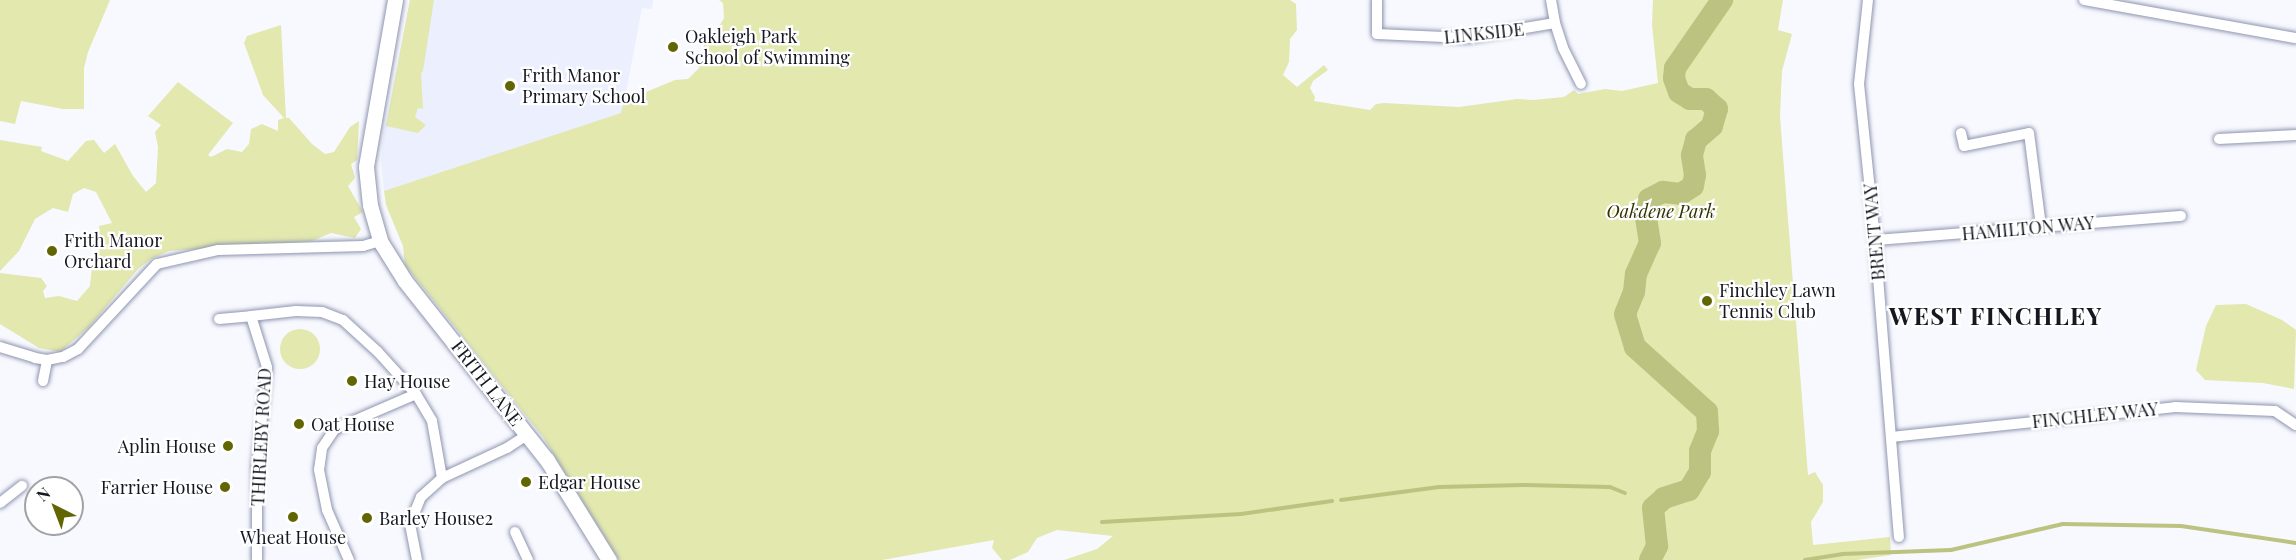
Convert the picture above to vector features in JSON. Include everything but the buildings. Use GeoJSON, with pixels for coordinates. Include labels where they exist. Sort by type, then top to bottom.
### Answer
{"type":"FeatureCollection","features":[{"type":"Feature","properties":{"kind":"street","name":"FRITH LANE"},"geometry":{"type":"LineString","coordinates":[[395,0],[366,167],[369,205],[380,241],[405,281],[563,483],[609,560]]}},
{"type":"Feature","properties":{"kind":"street","name":"LINKSIDE"},"geometry":{"type":"LineString","coordinates":[[1377,0],[1373,38],[1466,39],[1554,23]]}},
{"type":"Feature","properties":{"kind":"street"},"geometry":{"type":"LineString","coordinates":[[1551,0],[1554,23],[1563,48],[1581,84]]}},
{"type":"Feature","properties":{"kind":"street","name":"BRENT WAY"},"geometry":{"type":"LineString","coordinates":[[1868,0],[1859,84],[1875,240],[1899,537]]}},
{"type":"Feature","properties":{"kind":"street"},"geometry":{"type":"LineString","coordinates":[[2084,0],[2296,38]]}},
{"type":"Feature","properties":{"kind":"street"},"geometry":{"type":"LineString","coordinates":[[1961,133],[1964,146],[2029,133],[2041,226]]}},
{"type":"Feature","properties":{"kind":"street"},"geometry":{"type":"LineString","coordinates":[[2219,139],[2296,135]]}},
{"type":"Feature","properties":{"kind":"street","name":"HAMILTON WAY"},"geometry":{"type":"LineString","coordinates":[[1875,240],[2181,216]]}},
{"type":"Feature","properties":{"kind":"street"},"geometry":{"type":"LineString","coordinates":[[0,347],[47,360],[63,357],[78,349],[157,264],[218,250],[363,246],[380,241]]}},
{"type":"Feature","properties":{"kind":"street"},"geometry":{"type":"LineString","coordinates":[[219,319],[314,312],[343,320],[378,352],[416,394],[432,422],[442,478]]}},
{"type":"Feature","properties":{"kind":"street","name":"THIRLEBY ROAD"},"geometry":{"type":"LineString","coordinates":[[250,316],[267,367],[257,467],[257,560]]}},
{"type":"Feature","properties":{"kind":"street"},"geometry":{"type":"LineString","coordinates":[[43,381],[47,360]]}},
{"type":"Feature","properties":{"kind":"street"},"geometry":{"type":"LineString","coordinates":[[349,560],[327,510],[321,489],[319,470],[322,448],[335,429],[416,394]]}},
{"type":"Feature","properties":{"kind":"street","name":"FINCHLEY WAY"},"geometry":{"type":"LineString","coordinates":[[1891,437],[2175,406],[2275,411],[2296,425]]}},
{"type":"Feature","properties":{"kind":"street"},"geometry":{"type":"LineString","coordinates":[[417,560],[410,524],[414,510],[422,497],[442,478],[507,448],[527,435]]}},
{"type":"Feature","properties":{"kind":"street"},"geometry":{"type":"LineString","coordinates":[[0,503],[22,486]]}},
{"type":"Feature","properties":{"kind":"street"},"geometry":{"type":"LineString","coordinates":[[515,532],[528,560]]}},
{"type":"Feature","properties":{"kind":"shaded area","name":"Frith Manor Primary School"},"geometry":{"type":"Polygon","coordinates":[[[410,0],[653,0],[652,9],[642,8],[622,113],[384,191],[381,160],[384,131],[410,0]]]}},
{"type":"Feature","properties":{"kind":"green space"},"geometry":{"type":"Polygon","coordinates":[[[0,0],[110,0],[88,52],[84,68],[84,109],[63,109],[21,101],[15,124],[0,121],[0,0]]]}},
{"type":"Feature","properties":{"kind":"green space"},"geometry":{"type":"Polygon","coordinates":[[[410,0],[434,0],[421,73],[423,109],[418,108],[415,117],[426,125],[418,133],[386,126],[410,0]]]}},
{"type":"Feature","properties":{"kind":"green space","name":"Oakdene Park"},"geometry":{"type":"Polygon","coordinates":[[[719,0],[1290,0],[1296,4],[1297,30],[1290,39],[1289,62],[1283,75],[1297,87],[1324,65],[1328,70],[1313,81],[1310,88],[1315,97],[1314,101],[1370,110],[1376,104],[1384,103],[1459,107],[1517,99],[1564,97],[1574,90],[1578,94],[1605,89],[1622,91],[1658,83],[1652,25],[1653,0],[1783,0],[1778,30],[1792,34],[1782,71],[1780,117],[1808,475],[1815,472],[1823,485],[1823,502],[1811,522],[1813,545],[1890,537],[1891,555],[1857,560],[1064,560],[1097,549],[1113,536],[1057,530],[1037,538],[1028,552],[1010,560],[1002,560],[992,548],[994,540],[882,560],[619,560],[543,437],[405,265],[403,246],[386,205],[384,191],[621,113],[625,96],[634,97],[675,80],[688,79],[699,68],[706,36],[718,28],[724,18],[723,3],[719,0]]]}},
{"type":"Feature","properties":{"kind":"green space"},"geometry":{"type":"Polygon","coordinates":[[[281,25],[286,118],[289,118],[312,144],[325,154],[334,152],[350,127],[359,121],[357,160],[351,164],[355,178],[348,186],[363,212],[354,217],[361,229],[355,238],[331,233],[312,241],[169,251],[151,259],[138,269],[89,327],[60,352],[39,348],[0,324],[0,273],[41,278],[47,286],[43,291],[45,298],[59,296],[77,301],[90,286],[92,266],[98,262],[99,226],[112,223],[96,192],[84,188],[73,194],[68,212],[53,208],[35,219],[19,251],[0,271],[0,140],[42,147],[41,151],[68,161],[86,141],[94,140],[104,153],[115,144],[133,176],[146,192],[156,183],[158,147],[155,132],[161,125],[148,116],[178,82],[233,123],[208,155],[211,157],[227,149],[242,152],[249,144],[251,129],[262,124],[278,131],[278,120],[284,118],[263,95],[244,43],[247,36],[281,25]]]}},
{"type":"Feature","properties":{"kind":"green space"},"geometry":{"type":"Polygon","coordinates":[[[2246,304],[2282,320],[2296,330],[2294,389],[2263,383],[2205,380],[2196,370],[2206,326],[2216,305],[2246,304]]]}},
{"type":"Feature","properties":{"kind":"green space"},"geometry":{"type":"Polygon","coordinates":[[[300,329],[308,330],[314,335],[319,341],[319,357],[314,363],[308,368],[300,369],[292,368],[286,363],[281,357],[280,349],[281,341],[286,335],[292,330],[300,329]]]}},
{"type":"Feature","properties":{"kind":"waterway"},"geometry":{"type":"LineString","coordinates":[[1650,560],[1657,546],[1653,508],[1664,498],[1689,490],[1700,472],[1700,451],[1708,431],[1707,412],[1635,347],[1625,314],[1634,292],[1636,274],[1650,243],[1646,218],[1649,199],[1663,192],[1681,194],[1693,186],[1695,175],[1692,155],[1696,140],[1712,126],[1717,109],[1706,99],[1690,99],[1679,92],[1674,78],[1675,68],[1722,0]]}},
{"type":"Feature","properties":{"kind":"waterway"},"geometry":{"type":"LineString","coordinates":[[1341,500],[1439,487],[1523,485],[1610,487],[1625,493]]}},
{"type":"Feature","properties":{"kind":"waterway"},"geometry":{"type":"LineString","coordinates":[[1102,522],[1241,514],[1332,501]]}},
{"type":"Feature","properties":{"kind":"waterway"},"geometry":{"type":"LineString","coordinates":[[1805,560],[1842,554],[1951,550],[2063,524],[2181,526],[2296,543]]}},
{"type":"Feature","properties":{"kind":"place","name":"Oakleigh Park School of Swimming"},"geometry":{"type":"Point","coordinates":[673,47]}},
{"type":"Feature","properties":{"kind":"place","name":"Frith Manor Primary School"},"geometry":{"type":"Point","coordinates":[510,86]}},
{"type":"Feature","properties":{"kind":"place","name":"Frith Manor Orchard"},"geometry":{"type":"Point","coordinates":[52,251]}},
{"type":"Feature","properties":{"kind":"place","name":"Finchley Lawn Tennis Club"},"geometry":{"type":"Point","coordinates":[1707,301]}},
{"type":"Feature","properties":{"kind":"place","name":"Hay House"},"geometry":{"type":"Point","coordinates":[352,381]}},
{"type":"Feature","properties":{"kind":"place","name":"Oat House"},"geometry":{"type":"Point","coordinates":[299,424]}},
{"type":"Feature","properties":{"kind":"place","name":"Aplin House"},"geometry":{"type":"Point","coordinates":[228,446]}},
{"type":"Feature","properties":{"kind":"place","name":"Edgar House"},"geometry":{"type":"Point","coordinates":[526,482]}},
{"type":"Feature","properties":{"kind":"place","name":"Farrier House"},"geometry":{"type":"Point","coordinates":[225,487]}},
{"type":"Feature","properties":{"kind":"place","name":"Wheat House"},"geometry":{"type":"Point","coordinates":[293,517]}},
{"type":"Feature","properties":{"kind":"place","name":"Barley House2"},"geometry":{"type":"Point","coordinates":[367,518]}},
{"type":"Feature","properties":{"kind":"district","name":"WEST FINCHLEY"},"geometry":{"type":"Point","coordinates":[1996,316]}}]}
